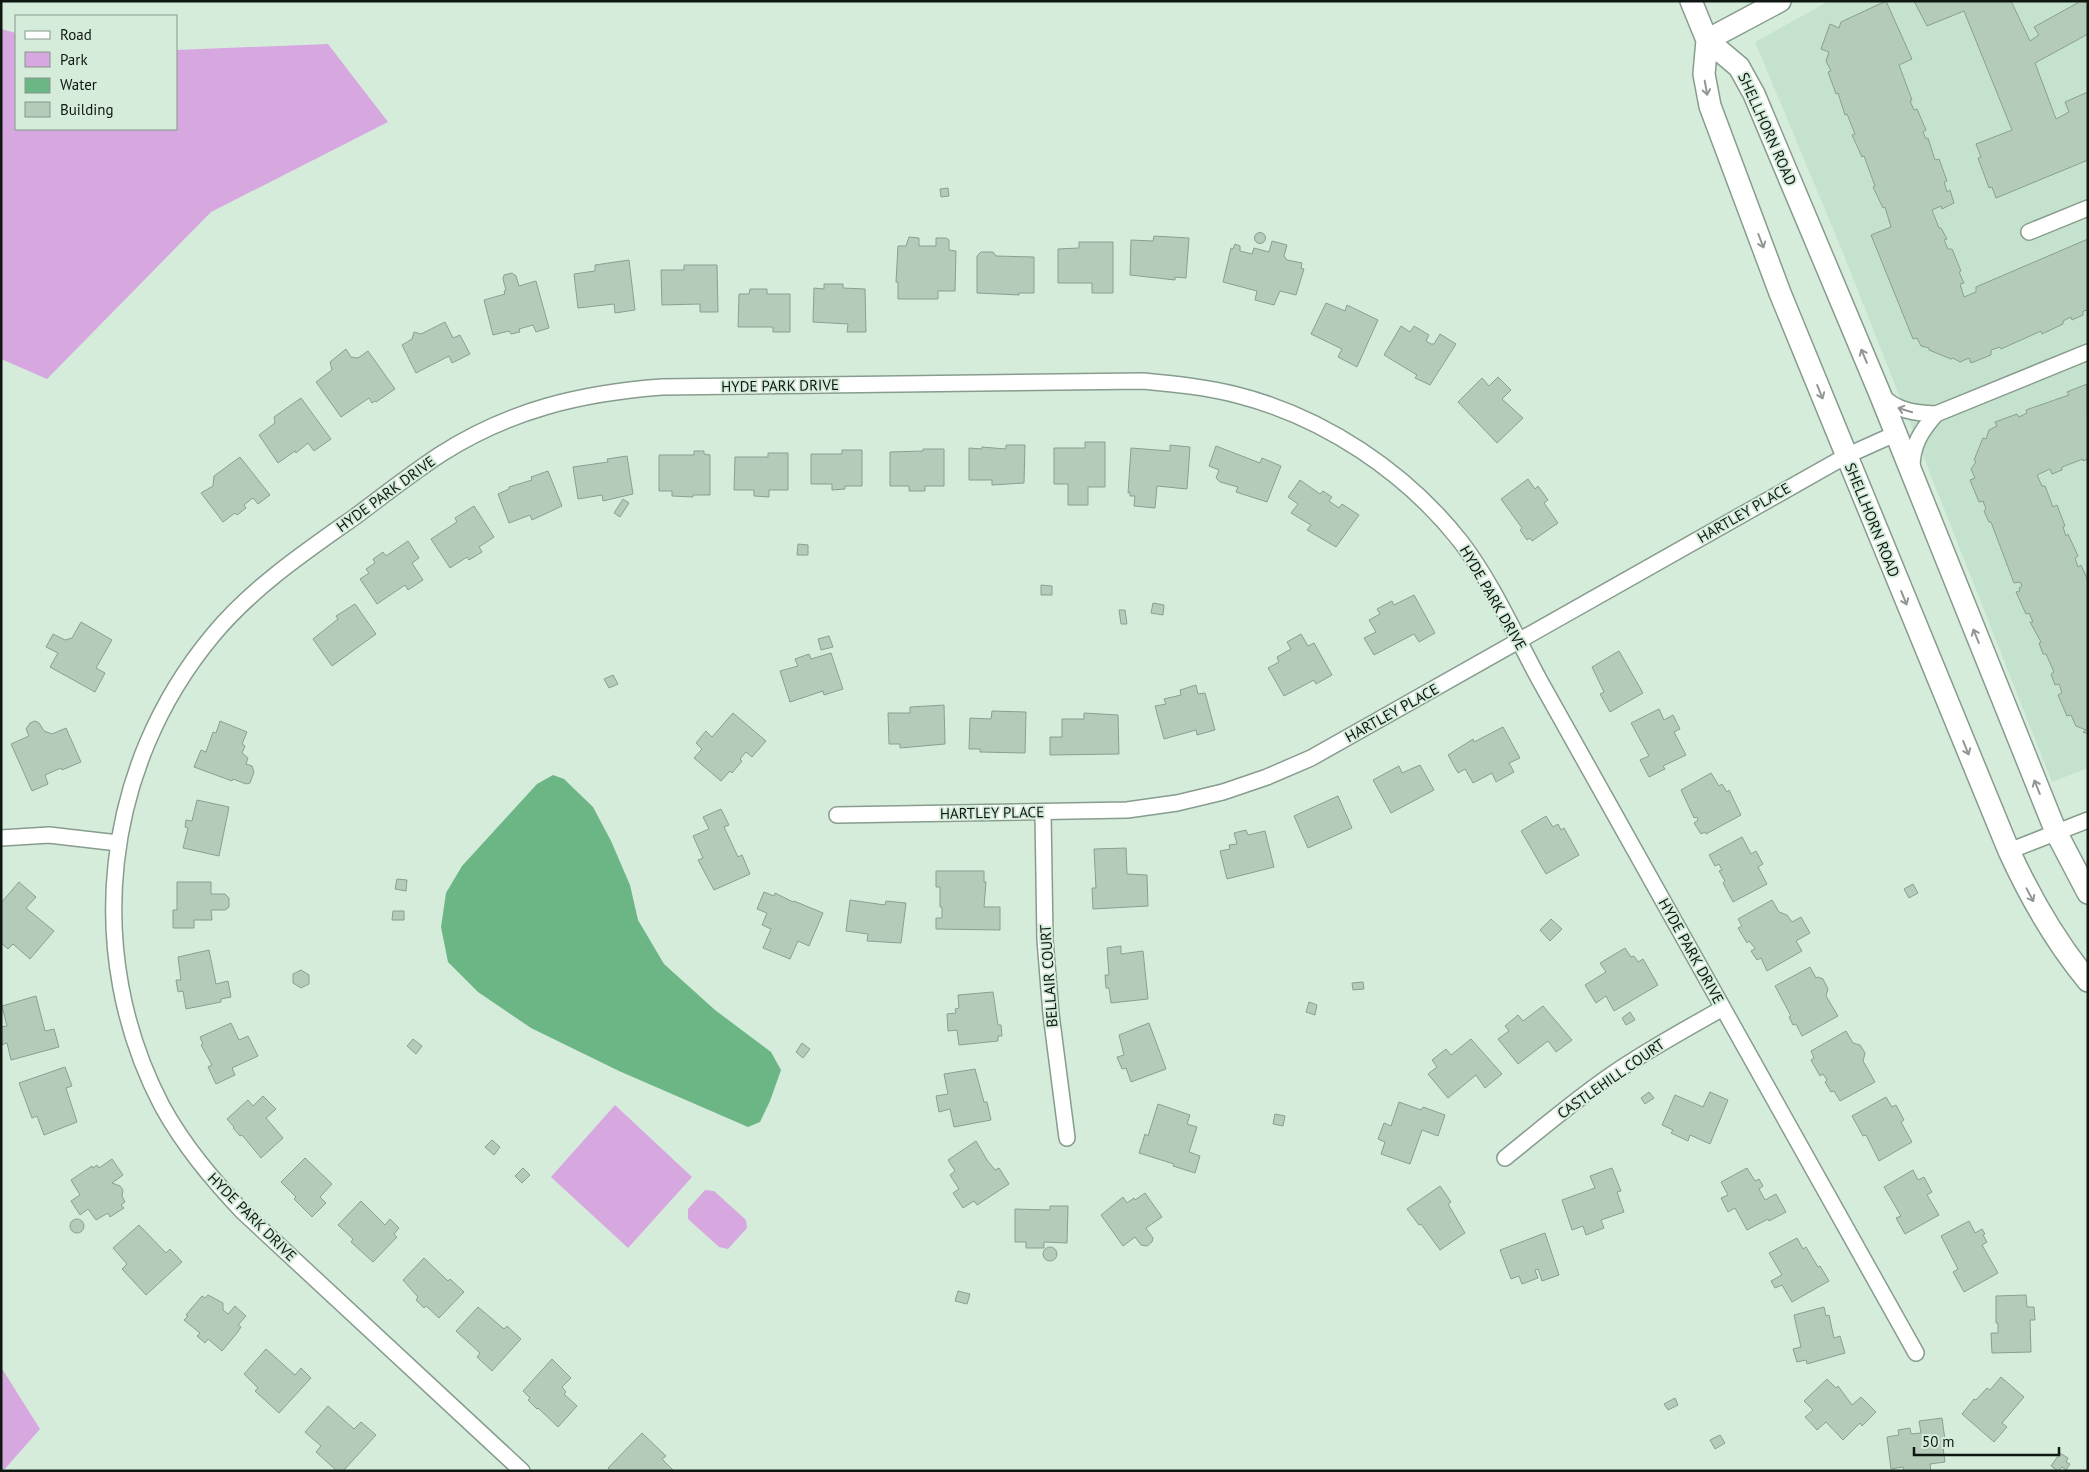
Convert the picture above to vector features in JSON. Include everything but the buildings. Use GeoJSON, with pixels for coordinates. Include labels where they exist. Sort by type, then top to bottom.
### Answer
{"type":"FeatureCollection","features":[{"type":"Feature","properties":{"kind":"main road","name":"SHELLHORN ROAD"},"geometry":{"type":"LineString","coordinates":[[1691,1],[1707,40],[1738,67],[1754,94],[1880,394],[2056,832],[2088,894]]}},
{"type":"Feature","properties":{"kind":"main road"},"geometry":{"type":"LineString","coordinates":[[1707,40],[1780,1]]}},
{"type":"Feature","properties":{"kind":"main road","name":"SHELLHORN ROAD"},"geometry":{"type":"LineString","coordinates":[[1707,40],[1704,74],[1710,106],[1780,293],[2008,851],[2029,894],[2049,928],[2088,981]]}},
{"type":"Feature","properties":{"kind":"street"},"geometry":{"type":"LineString","coordinates":[[2029,232],[2088,208]]}},
{"type":"Feature","properties":{"kind":"street"},"geometry":{"type":"LineString","coordinates":[[1880,394],[1890,404],[1901,409],[1917,413],[1936,414],[2088,352]]}},
{"type":"Feature","properties":{"kind":"street","name":"HYDE PARK DRIVE"},"geometry":{"type":"LineString","coordinates":[[522,1471],[243,1212],[208,1174],[182,1139],[163,1107],[147,1074],[122,996],[116,960],[113,916],[114,879],[118,843],[133,783],[144,750],[162,709],[186,670],[209,640],[248,597],[286,566],[441,454],[482,431],[524,413],[569,399],[615,390],[662,387],[1143,381],[1187,385],[1238,395],[1280,409],[1320,427],[1358,449],[1394,475],[1427,504],[1461,542],[1482,574],[1916,1353]]}},
{"type":"Feature","properties":{"kind":"street"},"geometry":{"type":"LineString","coordinates":[[1912,475],[1912,455],[1915,444],[1921,432],[1936,414]]}},
{"type":"Feature","properties":{"kind":"street","name":"HARTLEY PLACE"},"geometry":{"type":"LineString","coordinates":[[837,815],[1043,813],[1127,810],[1177,803],[1223,792],[1267,777],[1311,758],[1846,456],[1895,434]]}},
{"type":"Feature","properties":{"kind":"street","name":"BELLAIR COURT"},"geometry":{"type":"LineString","coordinates":[[1043,813],[1045,940],[1051,1014],[1067,1138]]}},
{"type":"Feature","properties":{"kind":"street"},"geometry":{"type":"LineString","coordinates":[[2008,851],[2088,820]]}},
{"type":"Feature","properties":{"kind":"street"},"geometry":{"type":"LineString","coordinates":[[1,838],[49,835],[118,843]]}},
{"type":"Feature","properties":{"kind":"street","name":"CASTLEHILL COURT"},"geometry":{"type":"LineString","coordinates":[[1505,1158],[1566,1108],[1615,1072],[1674,1035],[1723,1008]]}},
{"type":"Feature","properties":{"kind":"shaded area"},"geometry":{"type":"Polygon","coordinates":[[[1829,1],[2088,1],[2088,768],[2052,782],[1841,248],[1755,42],[1829,1]]]}},
{"type":"Feature","properties":{"kind":"green space"},"geometry":{"type":"Polygon","coordinates":[[[1,29],[15,33],[15,130],[178,130],[178,50],[328,44],[388,122],[211,212],[47,379],[1,359],[1,29]]]}},
{"type":"Feature","properties":{"kind":"green space"},"geometry":{"type":"Polygon","coordinates":[[[615,1105],[692,1177],[628,1248],[551,1177],[615,1105]]]}},
{"type":"Feature","properties":{"kind":"green space"},"geometry":{"type":"Polygon","coordinates":[[[705,1190],[714,1191],[746,1220],[747,1228],[728,1249],[719,1247],[688,1219],[688,1209],[705,1190]]]}},
{"type":"Feature","properties":{"kind":"green space"},"geometry":{"type":"Polygon","coordinates":[[[1,1367],[40,1429],[3,1471],[1,1471],[1,1367]]]}},
{"type":"Feature","properties":{"kind":"water"},"geometry":{"type":"Polygon","coordinates":[[[553,775],[564,779],[593,807],[611,841],[630,885],[638,920],[664,964],[715,1010],[771,1052],[781,1070],[760,1122],[748,1127],[619,1071],[531,1028],[478,992],[448,962],[441,927],[446,893],[462,866],[537,784],[553,775]]]}}]}
